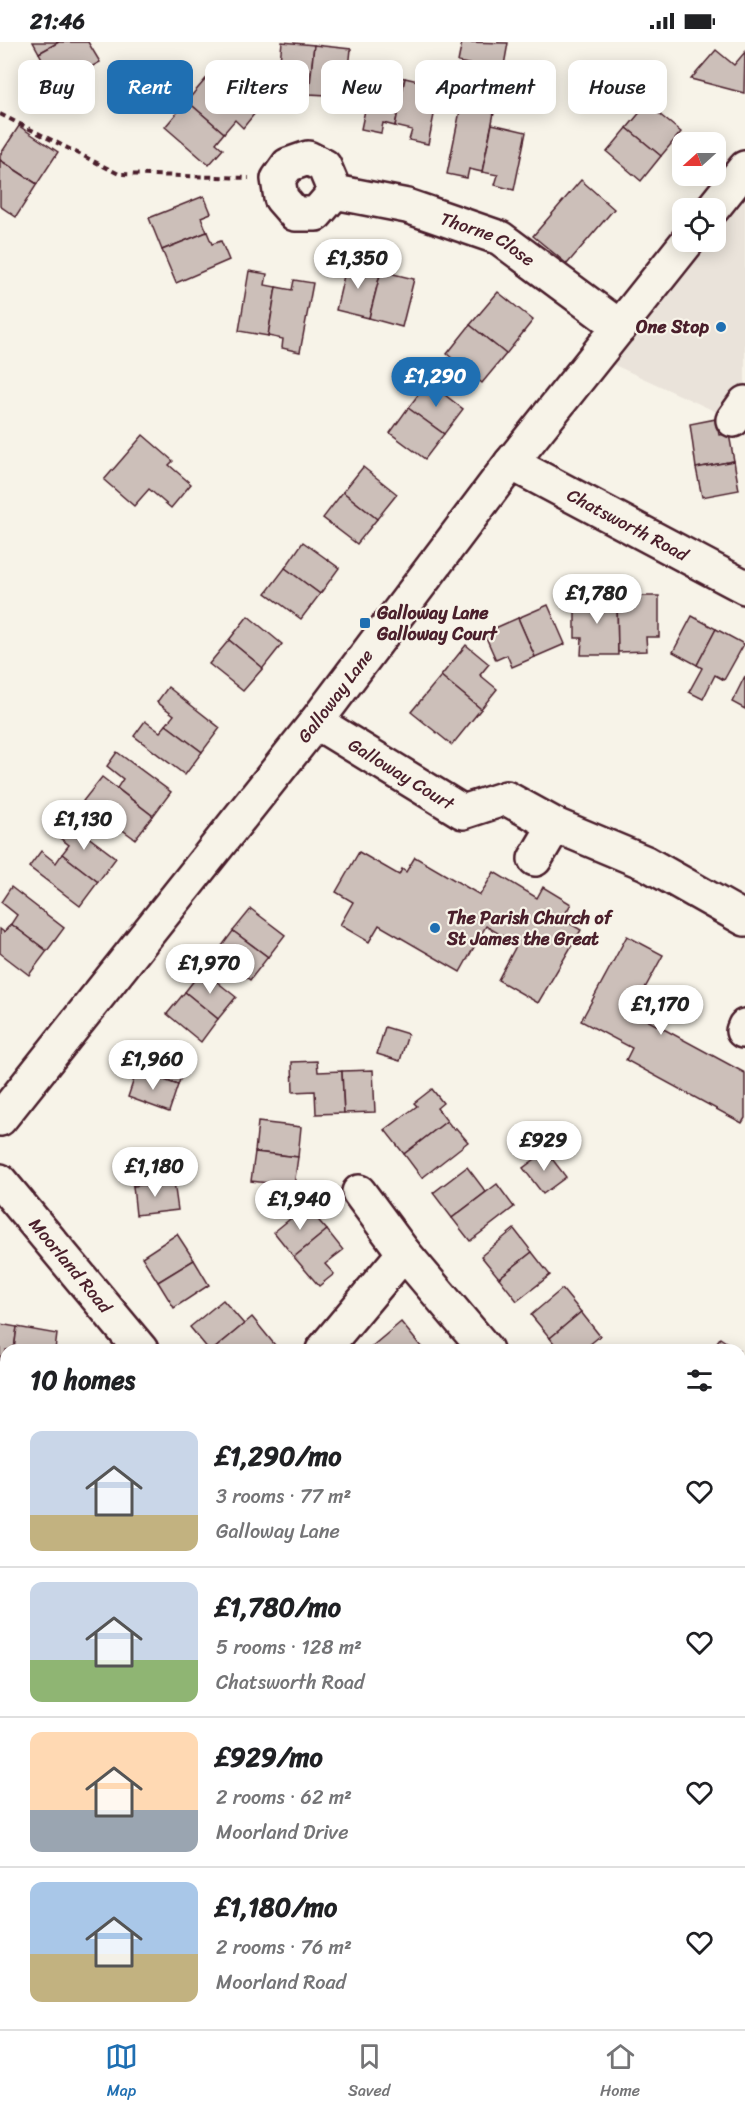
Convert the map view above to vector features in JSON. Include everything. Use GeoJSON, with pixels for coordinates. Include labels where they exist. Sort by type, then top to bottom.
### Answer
{"type":"FeatureCollection","features":[{"type":"Feature","properties":{"kind":"street"},"geometry":{"type":"LineString","coordinates":[[721,198],[745,168]]}},
{"type":"Feature","properties":{"kind":"street","name":"Thorne Close"},"geometry":{"type":"LineString","coordinates":[[278,179],[281,198],[295,214],[316,214],[335,192],[407,206],[501,238],[620,327]]}},
{"type":"Feature","properties":{"kind":"street","name":"Galloway Lane"},"geometry":{"type":"LineString","coordinates":[[0,1119],[316,722],[511,463],[679,252]]}},
{"type":"Feature","properties":{"kind":"street","name":"Chatsworth Road"},"geometry":{"type":"LineString","coordinates":[[511,463],[745,587]]}},
{"type":"Feature","properties":{"kind":"street","name":"Galloway Court"},"geometry":{"type":"LineString","coordinates":[[316,722],[463,812],[506,798],[555,825],[646,863],[745,919]]}},
{"type":"Feature","properties":{"kind":"street"},"geometry":{"type":"LineString","coordinates":[[535,859],[555,825]]}},
{"type":"Feature","properties":{"kind":"street","name":"Moorland Road"},"geometry":{"type":"LineString","coordinates":[[0,1181],[136,1344]]}},
{"type":"Feature","properties":{"kind":"street"},"geometry":{"type":"LineString","coordinates":[[359,1192],[404,1253],[481,1344]]}},
{"type":"Feature","properties":{"kind":"street"},"geometry":{"type":"LineString","coordinates":[[328,1344],[404,1253]]}},
{"type":"Feature","properties":{"kind":"path"},"geometry":{"type":"LineString","coordinates":[[0,114],[119,174],[278,179]]}},
{"type":"Feature","properties":{"kind":"shaded area"},"geometry":{"type":"Polygon","coordinates":[[[745,168],[745,425],[597,357],[679,252],[726,252],[726,198],[723,198],[745,168]]]}},
{"type":"Feature","properties":{"kind":"building"},"geometry":{"type":"Polygon","coordinates":[[[33,42],[59,42],[39,53],[33,42]]]}},
{"type":"Feature","properties":{"kind":"building"},"geometry":{"type":"Polygon","coordinates":[[[59,42],[88,42],[100,62],[95,65],[95,60],[43,60],[39,53],[59,42]]]}},
{"type":"Feature","properties":{"kind":"building"},"geometry":{"type":"Polygon","coordinates":[[[282,42],[314,45],[309,94],[309,60],[280,60],[282,42]]]}},
{"type":"Feature","properties":{"kind":"building"},"geometry":{"type":"Polygon","coordinates":[[[462,42],[508,43],[505,60],[458,60],[462,42]]]}},
{"type":"Feature","properties":{"kind":"building"},"geometry":{"type":"Polygon","coordinates":[[[314,45],[351,49],[350,60],[321,60],[321,95],[309,94],[314,45]]]}},
{"type":"Feature","properties":{"kind":"building"},"geometry":{"type":"Polygon","coordinates":[[[716,50],[734,65],[745,52],[744,93],[691,79],[716,50]]]}},
{"type":"Feature","properties":{"kind":"building"},"geometry":{"type":"Polygon","coordinates":[[[405,78],[415,80],[415,114],[434,114],[428,144],[409,140],[412,130],[395,126],[398,114],[403,114],[405,78]]]}},
{"type":"Feature","properties":{"kind":"building"},"geometry":{"type":"Polygon","coordinates":[[[205,80],[205,114],[254,114],[243,128],[235,120],[224,133],[193,106],[193,94],[205,80]]]}},
{"type":"Feature","properties":{"kind":"building"},"geometry":{"type":"Polygon","coordinates":[[[193,106],[224,133],[216,143],[223,149],[209,165],[165,127],[176,114],[193,114],[193,106]]]}},
{"type":"Feature","properties":{"kind":"building"},"geometry":{"type":"Polygon","coordinates":[[[364,114],[398,114],[395,126],[383,123],[381,133],[361,129],[364,114]]]}},
{"type":"Feature","properties":{"kind":"building"},"geometry":{"type":"Polygon","coordinates":[[[459,114],[494,114],[482,172],[469,169],[467,178],[447,174],[459,114]]]}},
{"type":"Feature","properties":{"kind":"building"},"geometry":{"type":"Polygon","coordinates":[[[639,114],[659,114],[681,132],[672,132],[672,143],[661,156],[627,128],[639,114]]]}},
{"type":"Feature","properties":{"kind":"building"},"geometry":{"type":"Polygon","coordinates":[[[492,124],[526,132],[514,190],[495,185],[498,175],[482,172],[492,124]]]}},
{"type":"Feature","properties":{"kind":"building"},"geometry":{"type":"Polygon","coordinates":[[[19,126],[58,152],[37,184],[0,160],[0,155],[19,126]]]}},
{"type":"Feature","properties":{"kind":"building"},"geometry":{"type":"Polygon","coordinates":[[[627,128],[661,156],[641,181],[607,152],[627,128]]]}},
{"type":"Feature","properties":{"kind":"building"},"geometry":{"type":"Polygon","coordinates":[[[0,160],[37,184],[16,217],[0,206],[0,160]]]}},
{"type":"Feature","properties":{"kind":"building"},"geometry":{"type":"Polygon","coordinates":[[[581,180],[614,209],[567,264],[533,236],[581,180]]]}},
{"type":"Feature","properties":{"kind":"building"},"geometry":{"type":"Polygon","coordinates":[[[204,196],[211,213],[201,217],[207,232],[162,250],[149,218],[204,196]]]}},
{"type":"Feature","properties":{"kind":"building"},"geometry":{"type":"Polygon","coordinates":[[[207,232],[212,244],[221,241],[229,260],[176,283],[162,250],[207,232]]]}},
{"type":"Feature","properties":{"kind":"building"},"geometry":{"type":"Polygon","coordinates":[[[347,263],[381,271],[369,318],[336,310],[347,263]]]}},
{"type":"Feature","properties":{"kind":"building"},"geometry":{"type":"Polygon","coordinates":[[[249,271],[267,274],[265,285],[276,287],[268,336],[239,331],[249,271]]]}},
{"type":"Feature","properties":{"kind":"building"},"geometry":{"type":"Polygon","coordinates":[[[381,271],[414,279],[402,327],[369,318],[381,271]]]}},
{"type":"Feature","properties":{"kind":"building"},"geometry":{"type":"Polygon","coordinates":[[[294,280],[313,283],[300,352],[282,348],[283,339],[268,336],[276,287],[292,290],[294,280]]]}},
{"type":"Feature","properties":{"kind":"building"},"geometry":{"type":"Polygon","coordinates":[[[498,292],[533,320],[506,354],[470,325],[498,292]]]}},
{"type":"Feature","properties":{"kind":"building"},"geometry":{"type":"Polygon","coordinates":[[[470,325],[506,354],[482,383],[447,354],[470,325]]]}},
{"type":"Feature","properties":{"kind":"building"},"geometry":{"type":"Polygon","coordinates":[[[428,382],[463,409],[444,434],[408,408],[428,382]]]}},
{"type":"Feature","properties":{"kind":"building"},"geometry":{"type":"Polygon","coordinates":[[[408,408],[444,434],[425,459],[390,433],[408,408]]]}},
{"type":"Feature","properties":{"kind":"building"},"geometry":{"type":"Polygon","coordinates":[[[716,419],[719,435],[729,434],[734,461],[696,468],[690,424],[716,419]]]}},
{"type":"Feature","properties":{"kind":"building"},"geometry":{"type":"Polygon","coordinates":[[[143,435],[173,461],[169,465],[191,484],[171,508],[149,489],[134,506],[104,480],[143,435]]]}},
{"type":"Feature","properties":{"kind":"building"},"geometry":{"type":"Polygon","coordinates":[[[734,461],[739,490],[702,497],[696,468],[734,461]]]}},
{"type":"Feature","properties":{"kind":"building"},"geometry":{"type":"Polygon","coordinates":[[[363,467],[397,494],[377,519],[343,492],[363,467]]]}},
{"type":"Feature","properties":{"kind":"building"},"geometry":{"type":"Polygon","coordinates":[[[343,492],[377,519],[357,544],[323,518],[343,492]]]}},
{"type":"Feature","properties":{"kind":"building"},"geometry":{"type":"Polygon","coordinates":[[[303,542],[339,568],[320,594],[285,568],[303,542]]]}},
{"type":"Feature","properties":{"kind":"building"},"geometry":{"type":"Polygon","coordinates":[[[285,568],[320,594],[301,619],[266,593],[285,568]]]}},
{"type":"Feature","properties":{"kind":"building"},"geometry":{"type":"Polygon","coordinates":[[[588,596],[617,596],[618,655],[581,655],[582,638],[575,638],[575,600],[588,599],[588,596]]]}},
{"type":"Feature","properties":{"kind":"building"},"geometry":{"type":"Polygon","coordinates":[[[617,596],[659,596],[659,637],[646,637],[647,651],[618,652],[617,596]]]}},
{"type":"Feature","properties":{"kind":"building"},"geometry":{"type":"Polygon","coordinates":[[[548,605],[565,644],[535,657],[518,618],[548,605]]]}},
{"type":"Feature","properties":{"kind":"building"},"geometry":{"type":"Polygon","coordinates":[[[248,616],[282,644],[263,668],[229,640],[248,616]]]}},
{"type":"Feature","properties":{"kind":"building"},"geometry":{"type":"Polygon","coordinates":[[[692,616],[716,629],[697,665],[673,652],[692,616]]]}},
{"type":"Feature","properties":{"kind":"building"},"geometry":{"type":"Polygon","coordinates":[[[518,618],[535,657],[512,667],[507,655],[496,660],[484,633],[518,618]]]}},
{"type":"Feature","properties":{"kind":"building"},"geometry":{"type":"Polygon","coordinates":[[[716,629],[744,644],[724,680],[715,675],[703,699],[689,692],[702,668],[697,665],[716,629]]]}},
{"type":"Feature","properties":{"kind":"building"},"geometry":{"type":"Polygon","coordinates":[[[229,640],[263,668],[243,691],[209,664],[229,640]]]}},
{"type":"Feature","properties":{"kind":"building"},"geometry":{"type":"Polygon","coordinates":[[[466,645],[489,664],[480,675],[497,689],[481,709],[441,676],[466,645]]]}},
{"type":"Feature","properties":{"kind":"building"},"geometry":{"type":"Polygon","coordinates":[[[441,676],[481,709],[452,745],[411,712],[441,676]]]}},
{"type":"Feature","properties":{"kind":"building"},"geometry":{"type":"Polygon","coordinates":[[[745,676],[745,709],[732,702],[745,676]]]}},
{"type":"Feature","properties":{"kind":"building"},"geometry":{"type":"Polygon","coordinates":[[[168,687],[220,728],[202,752],[166,725],[174,715],[157,702],[168,687]]]}},
{"type":"Feature","properties":{"kind":"building"},"geometry":{"type":"Polygon","coordinates":[[[145,721],[160,732],[166,725],[202,752],[185,775],[134,736],[145,721]]]}},
{"type":"Feature","properties":{"kind":"building"},"geometry":{"type":"Polygon","coordinates":[[[117,752],[171,792],[153,816],[117,788],[123,779],[107,766],[117,752]]]}},
{"type":"Feature","properties":{"kind":"building"},"geometry":{"type":"Polygon","coordinates":[[[102,777],[153,816],[135,839],[83,801],[102,777]]]}},
{"type":"Feature","properties":{"kind":"building"},"geometry":{"type":"Polygon","coordinates":[[[63,818],[116,858],[98,882],[62,854],[69,845],[52,832],[63,818]]]}},
{"type":"Feature","properties":{"kind":"building"},"geometry":{"type":"Polygon","coordinates":[[[41,851],[56,863],[62,854],[98,882],[80,906],[29,867],[41,851]]]}},
{"type":"Feature","properties":{"kind":"building","name":"The Parish Church of St James the Great"},"geometry":{"type":"Polygon","coordinates":[[[359,852],[399,875],[402,869],[406,872],[415,857],[480,895],[494,872],[537,898],[543,887],[571,904],[562,919],[581,930],[538,1003],[498,980],[517,944],[486,926],[460,972],[379,925],[369,942],[340,925],[353,902],[336,892],[359,852]]]}},
{"type":"Feature","properties":{"kind":"building"},"geometry":{"type":"Polygon","coordinates":[[[11,887],[64,928],[47,951],[11,924],[17,915],[1,902],[11,887]]]}},
{"type":"Feature","properties":{"kind":"building"},"geometry":{"type":"Polygon","coordinates":[[[251,909],[285,935],[268,957],[233,931],[251,909]]]}},
{"type":"Feature","properties":{"kind":"building"},"geometry":{"type":"Polygon","coordinates":[[[11,924],[47,951],[29,975],[0,953],[0,929],[4,932],[11,924]]]}},
{"type":"Feature","properties":{"kind":"building"},"geometry":{"type":"Polygon","coordinates":[[[233,931],[268,957],[250,980],[216,954],[233,931]]]}},
{"type":"Feature","properties":{"kind":"building"},"geometry":{"type":"Polygon","coordinates":[[[627,936],[663,955],[632,1012],[745,1073],[745,1118],[742,1123],[626,1060],[632,1048],[581,1021],[627,936]]]}},
{"type":"Feature","properties":{"kind":"building"},"geometry":{"type":"Polygon","coordinates":[[[202,970],[236,997],[218,1019],[185,992],[202,970]]]}},
{"type":"Feature","properties":{"kind":"building"},"geometry":{"type":"Polygon","coordinates":[[[185,992],[218,1019],[201,1042],[167,1014],[185,992]]]}},
{"type":"Feature","properties":{"kind":"building"},"geometry":{"type":"Polygon","coordinates":[[[385,1027],[408,1034],[400,1061],[377,1054],[385,1027]]]}},
{"type":"Feature","properties":{"kind":"building"},"geometry":{"type":"Polygon","coordinates":[[[146,1043],[188,1058],[178,1085],[137,1070],[146,1043]]]}},
{"type":"Feature","properties":{"kind":"building"},"geometry":{"type":"Polygon","coordinates":[[[317,1061],[318,1072],[342,1071],[344,1113],[316,1114],[315,1091],[293,1092],[292,1062],[317,1061]]]}},
{"type":"Feature","properties":{"kind":"building"},"geometry":{"type":"Polygon","coordinates":[[[137,1070],[178,1085],[169,1112],[128,1097],[137,1070]]]}},
{"type":"Feature","properties":{"kind":"building"},"geometry":{"type":"Polygon","coordinates":[[[373,1070],[375,1112],[344,1113],[342,1071],[373,1070]]]}},
{"type":"Feature","properties":{"kind":"building"},"geometry":{"type":"Polygon","coordinates":[[[432,1089],[443,1103],[437,1108],[447,1121],[404,1154],[385,1130],[417,1106],[414,1103],[432,1089]]]}},
{"type":"Feature","properties":{"kind":"building"},"geometry":{"type":"Polygon","coordinates":[[[447,1121],[468,1142],[422,1178],[404,1154],[447,1121]]]}},
{"type":"Feature","properties":{"kind":"building"},"geometry":{"type":"Polygon","coordinates":[[[258,1122],[301,1127],[298,1157],[255,1152],[258,1122]]]}},
{"type":"Feature","properties":{"kind":"building"},"geometry":{"type":"Polygon","coordinates":[[[546,1151],[566,1177],[543,1194],[523,1168],[546,1151]]]}},
{"type":"Feature","properties":{"kind":"building"},"geometry":{"type":"Polygon","coordinates":[[[255,1152],[298,1157],[294,1186],[251,1181],[255,1152]]]}},
{"type":"Feature","properties":{"kind":"building"},"geometry":{"type":"Polygon","coordinates":[[[171,1153],[174,1182],[133,1186],[129,1157],[171,1153]]]}},
{"type":"Feature","properties":{"kind":"building"},"geometry":{"type":"Polygon","coordinates":[[[467,1167],[486,1192],[452,1218],[433,1193],[467,1167]]]}},
{"type":"Feature","properties":{"kind":"building"},"geometry":{"type":"Polygon","coordinates":[[[174,1182],[178,1210],[136,1215],[133,1186],[174,1182]]]}},
{"type":"Feature","properties":{"kind":"building"},"geometry":{"type":"Polygon","coordinates":[[[497,1184],[514,1207],[470,1241],[452,1218],[497,1184]]]}},
{"type":"Feature","properties":{"kind":"building"},"geometry":{"type":"Polygon","coordinates":[[[306,1206],[327,1230],[294,1257],[274,1232],[306,1206]]]}},
{"type":"Feature","properties":{"kind":"building"},"geometry":{"type":"Polygon","coordinates":[[[514,1229],[532,1252],[499,1278],[481,1256],[514,1229]]]}},
{"type":"Feature","properties":{"kind":"building"},"geometry":{"type":"Polygon","coordinates":[[[327,1230],[343,1250],[325,1264],[334,1274],[319,1286],[294,1257],[327,1230]]]}},
{"type":"Feature","properties":{"kind":"building"},"geometry":{"type":"Polygon","coordinates":[[[177,1234],[194,1260],[158,1282],[142,1257],[177,1234]]]}},
{"type":"Feature","properties":{"kind":"building"},"geometry":{"type":"Polygon","coordinates":[[[532,1252],[550,1275],[517,1301],[499,1278],[532,1252]]]}},
{"type":"Feature","properties":{"kind":"building"},"geometry":{"type":"Polygon","coordinates":[[[194,1260],[209,1285],[174,1308],[158,1282],[194,1260]]]}},
{"type":"Feature","properties":{"kind":"building"},"geometry":{"type":"Polygon","coordinates":[[[562,1289],[581,1312],[550,1338],[531,1315],[562,1289]]]}},
{"type":"Feature","properties":{"kind":"building"},"geometry":{"type":"Polygon","coordinates":[[[223,1300],[244,1324],[220,1344],[204,1344],[190,1327],[223,1300]]]}},
{"type":"Feature","properties":{"kind":"building"},"geometry":{"type":"Polygon","coordinates":[[[581,1312],[600,1336],[590,1344],[554,1344],[550,1338],[581,1312]]]}},
{"type":"Feature","properties":{"kind":"building"},"geometry":{"type":"Polygon","coordinates":[[[252,1317],[274,1344],[220,1344],[252,1317]]]}},
{"type":"Feature","properties":{"kind":"building"},"geometry":{"type":"Polygon","coordinates":[[[401,1322],[419,1344],[375,1344],[401,1322]]]}},
{"type":"Feature","properties":{"kind":"building"},"geometry":{"type":"Polygon","coordinates":[[[0,1324],[17,1327],[15,1344],[0,1344],[0,1324]]]}},
{"type":"Feature","properties":{"kind":"building"},"geometry":{"type":"Polygon","coordinates":[[[17,1327],[57,1334],[56,1344],[15,1344],[17,1327]]]}},
{"type":"Feature","properties":{"kind":"building"},"geometry":{"type":"Polygon","coordinates":[[[720,1338],[729,1344],[716,1344],[720,1338]]]}},
{"type":"Feature","properties":{"kind":"place","name":"One Stop"},"geometry":{"type":"Point","coordinates":[721,327]}},
{"type":"Feature","properties":{"kind":"place","name":"Galloway Lane Galloway Court"},"geometry":{"type":"Point","coordinates":[365,623]}},
{"type":"Feature","properties":{"kind":"place","name":"The Parish Church of St James the Great"},"geometry":{"type":"Point","coordinates":[435,928]}}]}
